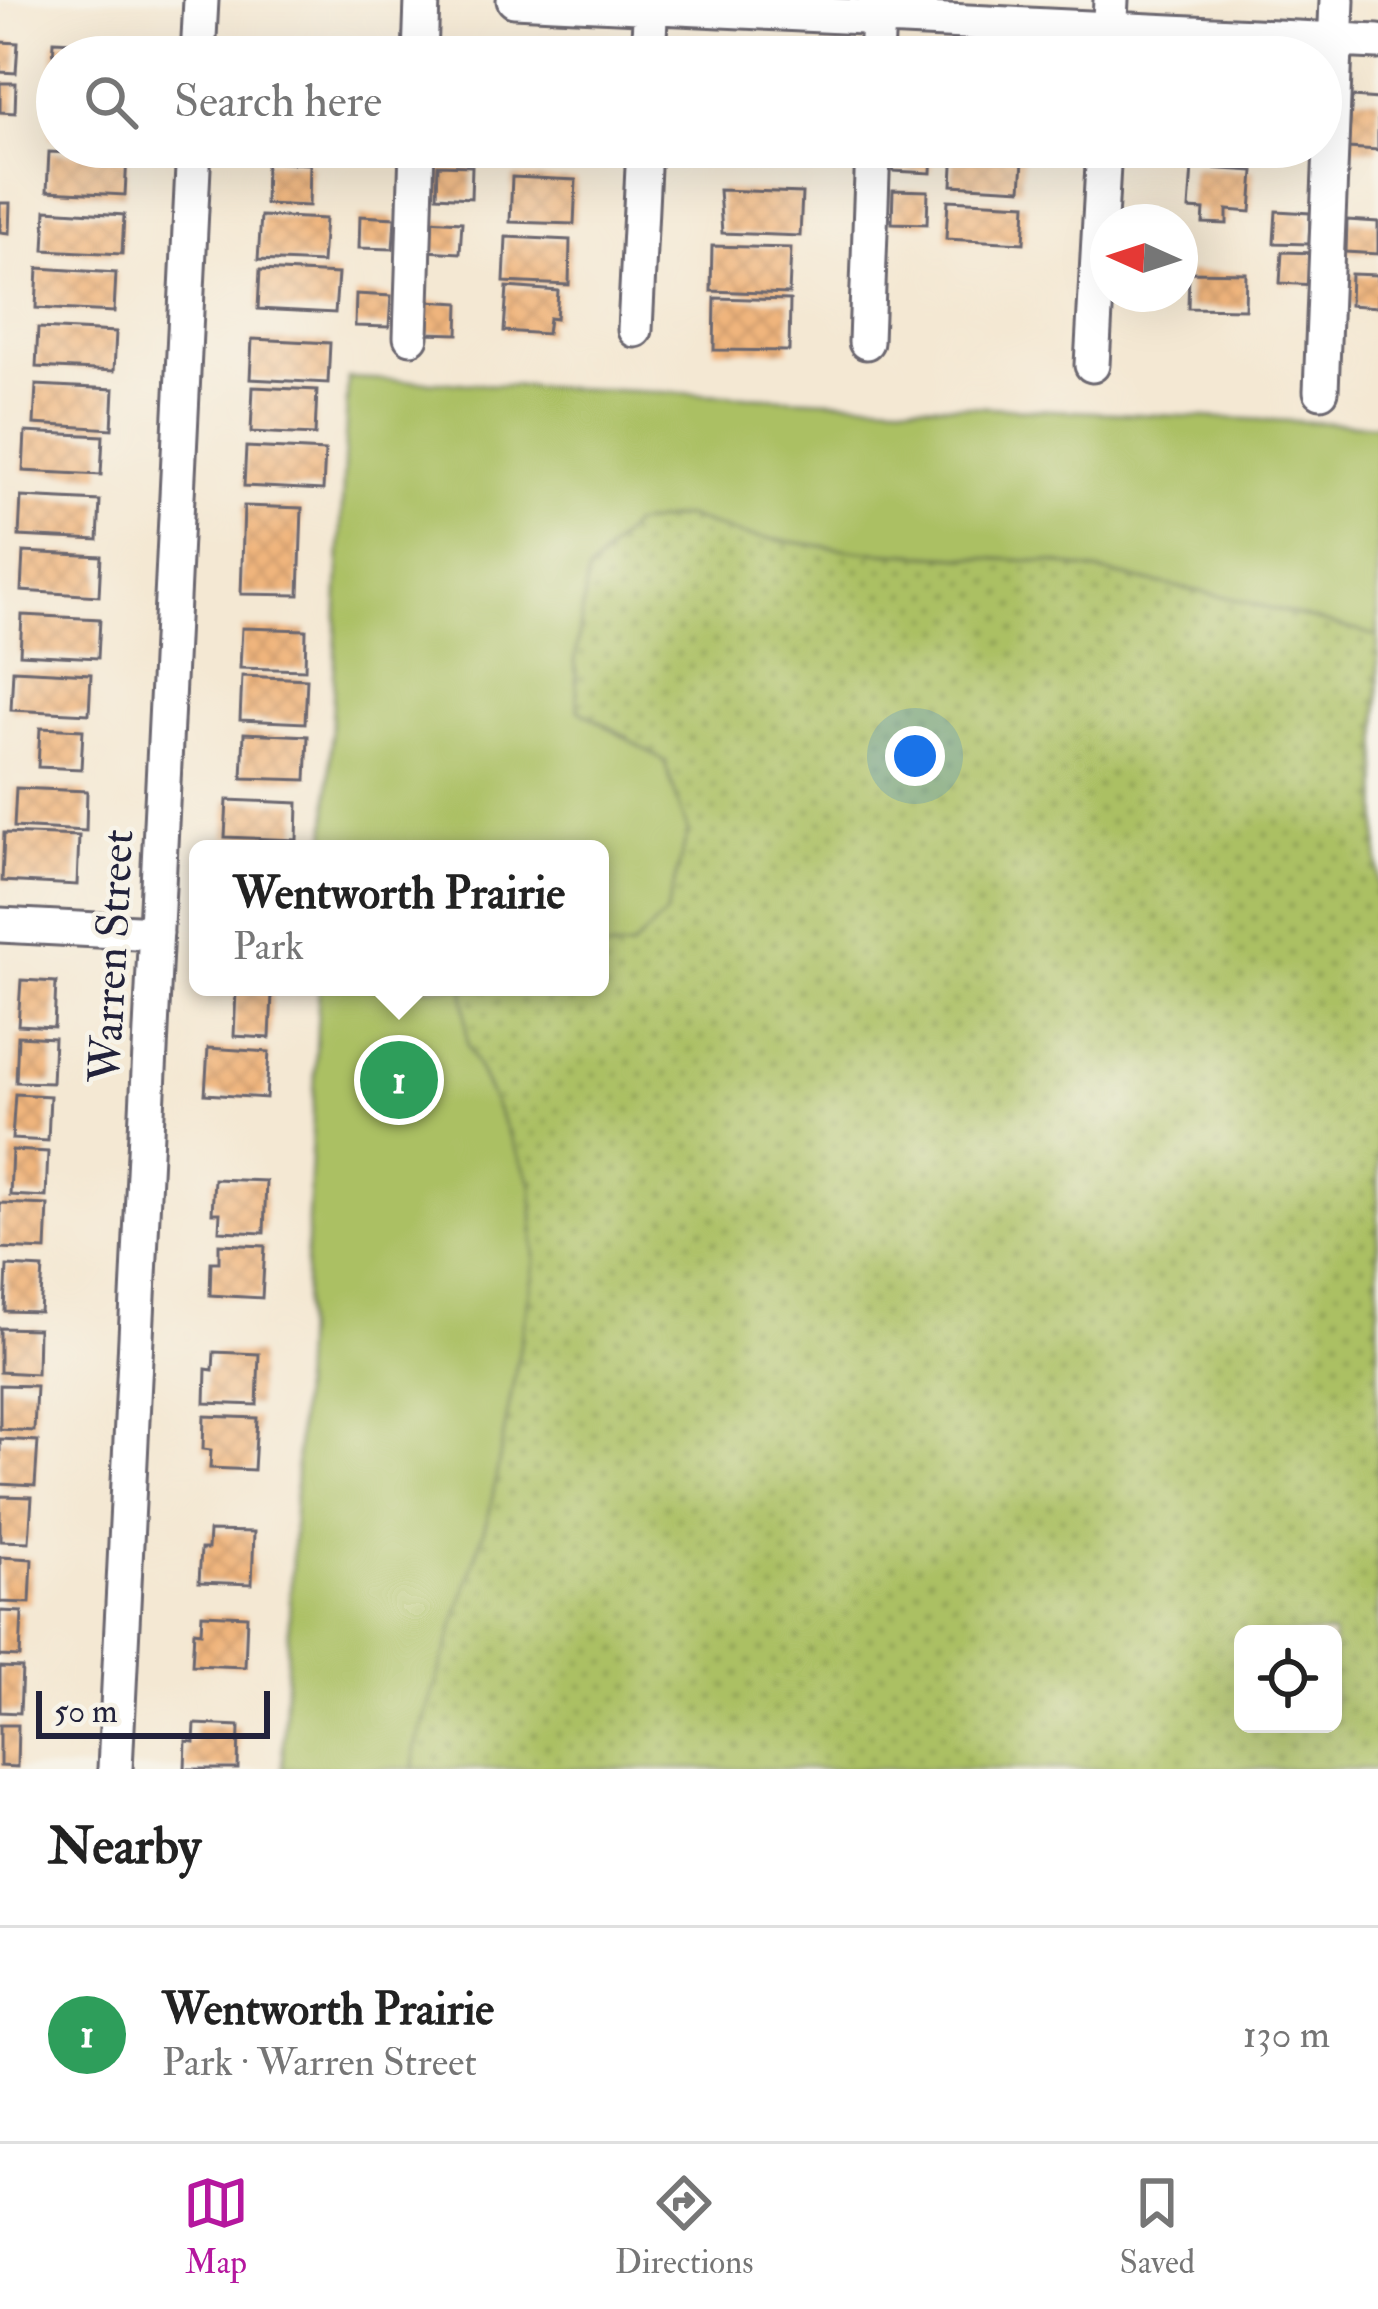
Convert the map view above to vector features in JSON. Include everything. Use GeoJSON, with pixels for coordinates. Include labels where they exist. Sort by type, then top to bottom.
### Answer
{"type":"FeatureCollection","features":[{"type":"Feature","properties":{"kind":"street"},"geometry":{"type":"LineString","coordinates":[[199,36],[201,0]]}},
{"type":"Feature","properties":{"kind":"street"},"geometry":{"type":"LineString","coordinates":[[421,36],[422,0]]}},
{"type":"Feature","properties":{"kind":"street"},"geometry":{"type":"LineString","coordinates":[[514,0],[878,9],[1253,36]]}},
{"type":"Feature","properties":{"kind":"street"},"geometry":{"type":"LineString","coordinates":[[1335,36],[1337,0]]}},
{"type":"Feature","properties":{"kind":"street"},"geometry":{"type":"LineString","coordinates":[[649,36],[651,3]]}},
{"type":"Feature","properties":{"kind":"street"},"geometry":{"type":"LineString","coordinates":[[1342,40],[1378,42]]}},
{"type":"Feature","properties":{"kind":"street","name":"Warren Street"},"geometry":{"type":"LineString","coordinates":[[116,1769],[193,168]]}},
{"type":"Feature","properties":{"kind":"street"},"geometry":{"type":"LineString","coordinates":[[411,337],[416,168]]}},
{"type":"Feature","properties":{"kind":"street"},"geometry":{"type":"LineString","coordinates":[[635,330],[643,168]]}},
{"type":"Feature","properties":{"kind":"street"},"geometry":{"type":"LineString","coordinates":[[866,342],[872,168]]}},
{"type":"Feature","properties":{"kind":"street"},"geometry":{"type":"LineString","coordinates":[[1092,365],[1103,168]]}},
{"type":"Feature","properties":{"kind":"street"},"geometry":{"type":"LineString","coordinates":[[1321,391],[1330,168]]}},
{"type":"Feature","properties":{"kind":"street"},"geometry":{"type":"LineString","coordinates":[[0,925],[156,933]]}},
{"type":"Feature","properties":{"kind":"green space"},"geometry":{"type":"Polygon","coordinates":[[[348,378],[1378,425],[1378,636],[1227,597],[1052,562],[860,551],[741,535],[684,516],[632,525],[588,573],[575,661],[578,709],[664,761],[688,831],[666,914],[631,948],[609,949],[609,840],[326,840],[348,378]]]}},
{"type":"Feature","properties":{"kind":"green space"},"geometry":{"type":"Polygon","coordinates":[[[684,516],[741,535],[860,551],[1052,562],[1227,597],[1378,636],[1378,1769],[414,1769],[415,1750],[490,1509],[532,1185],[467,1044],[464,996],[609,996],[609,949],[631,948],[628,737],[578,710],[575,661],[588,573],[632,525],[684,516]]]}},
{"type":"Feature","properties":{"kind":"green space"},"geometry":{"type":"Polygon","coordinates":[[[319,996],[464,996],[467,1044],[532,1185],[535,1263],[490,1510],[415,1750],[414,1769],[282,1769],[319,996]]]}},
{"type":"Feature","properties":{"kind":"building"},"geometry":{"type":"Polygon","coordinates":[[[0,42],[18,43],[16,73],[0,72],[0,42]]]}},
{"type":"Feature","properties":{"kind":"building"},"geometry":{"type":"Polygon","coordinates":[[[0,83],[16,83],[15,113],[0,112],[0,83]]]}},
{"type":"Feature","properties":{"kind":"building"},"geometry":{"type":"Polygon","coordinates":[[[1352,97],[1378,99],[1378,150],[1348,148],[1352,97]]]}},
{"type":"Feature","properties":{"kind":"building"},"geometry":{"type":"Polygon","coordinates":[[[48,168],[126,168],[125,195],[47,191],[48,168]]]}},
{"type":"Feature","properties":{"kind":"building"},"geometry":{"type":"Polygon","coordinates":[[[266,168],[310,168],[309,206],[265,204],[266,168]]]}},
{"type":"Feature","properties":{"kind":"building"},"geometry":{"type":"Polygon","coordinates":[[[438,168],[472,168],[471,198],[437,196],[438,168]]]}},
{"type":"Feature","properties":{"kind":"building"},"geometry":{"type":"Polygon","coordinates":[[[893,168],[931,168],[931,173],[893,168]]]}},
{"type":"Feature","properties":{"kind":"building"},"geometry":{"type":"Polygon","coordinates":[[[953,168],[1022,168],[1021,189],[952,185],[953,168]]]}},
{"type":"Feature","properties":{"kind":"building"},"geometry":{"type":"Polygon","coordinates":[[[1192,168],[1254,171],[1251,212],[1227,210],[1227,224],[1203,223],[1204,210],[1189,204],[1192,168]]]}},
{"type":"Feature","properties":{"kind":"building"},"geometry":{"type":"Polygon","coordinates":[[[512,177],[576,180],[574,224],[510,222],[512,177]]]}},
{"type":"Feature","properties":{"kind":"building"},"geometry":{"type":"Polygon","coordinates":[[[719,190],[802,193],[800,236],[722,233],[719,190]]]}},
{"type":"Feature","properties":{"kind":"building"},"geometry":{"type":"Polygon","coordinates":[[[893,190],[928,191],[927,224],[892,223],[893,190]]]}},
{"type":"Feature","properties":{"kind":"building"},"geometry":{"type":"Polygon","coordinates":[[[948,200],[1026,204],[1024,243],[946,239],[948,200]]]}},
{"type":"Feature","properties":{"kind":"building"},"geometry":{"type":"Polygon","coordinates":[[[0,203],[10,203],[9,233],[0,232],[0,203]]]}},
{"type":"Feature","properties":{"kind":"building"},"geometry":{"type":"Polygon","coordinates":[[[46,210],[124,215],[122,254],[44,250],[46,210]]]}},
{"type":"Feature","properties":{"kind":"building"},"geometry":{"type":"Polygon","coordinates":[[[1276,211],[1310,213],[1309,244],[1274,243],[1276,211]]]}},
{"type":"Feature","properties":{"kind":"building"},"geometry":{"type":"Polygon","coordinates":[[[261,216],[325,219],[322,263],[258,260],[261,216]]]}},
{"type":"Feature","properties":{"kind":"building"},"geometry":{"type":"Polygon","coordinates":[[[360,216],[395,218],[393,249],[359,248],[360,216]]]}},
{"type":"Feature","properties":{"kind":"building"},"geometry":{"type":"Polygon","coordinates":[[[427,220],[462,222],[460,253],[426,251],[427,220]]]}},
{"type":"Feature","properties":{"kind":"building"},"geometry":{"type":"Polygon","coordinates":[[[1347,220],[1378,222],[1378,254],[1346,252],[1347,220]]]}},
{"type":"Feature","properties":{"kind":"building"},"geometry":{"type":"Polygon","coordinates":[[[506,237],[570,240],[569,285],[504,282],[506,237]]]}},
{"type":"Feature","properties":{"kind":"building"},"geometry":{"type":"Polygon","coordinates":[[[712,246],[791,248],[789,294],[711,291],[712,246]]]}},
{"type":"Feature","properties":{"kind":"building"},"geometry":{"type":"Polygon","coordinates":[[[1282,252],[1316,253],[1315,285],[1280,283],[1282,252]]]}},
{"type":"Feature","properties":{"kind":"building"},"geometry":{"type":"Polygon","coordinates":[[[38,268],[116,273],[114,312],[36,308],[38,268]]]}},
{"type":"Feature","properties":{"kind":"building"},"geometry":{"type":"Polygon","coordinates":[[[260,270],[338,274],[335,313],[258,309],[260,270]]]}},
{"type":"Feature","properties":{"kind":"building"},"geometry":{"type":"Polygon","coordinates":[[[1198,272],[1246,273],[1245,309],[1198,308],[1198,272]]]}},
{"type":"Feature","properties":{"kind":"building"},"geometry":{"type":"Polygon","coordinates":[[[1351,274],[1378,275],[1378,307],[1350,305],[1351,274]]]}},
{"type":"Feature","properties":{"kind":"building"},"geometry":{"type":"Polygon","coordinates":[[[507,287],[558,291],[556,319],[549,318],[547,334],[504,331],[507,287]]]}},
{"type":"Feature","properties":{"kind":"building"},"geometry":{"type":"Polygon","coordinates":[[[356,294],[391,296],[389,327],[355,326],[356,294]]]}},
{"type":"Feature","properties":{"kind":"building"},"geometry":{"type":"Polygon","coordinates":[[[715,298],[790,300],[789,351],[714,350],[715,298]]]}},
{"type":"Feature","properties":{"kind":"building"},"geometry":{"type":"Polygon","coordinates":[[[426,301],[459,303],[458,334],[424,333],[426,301]]]}},
{"type":"Feature","properties":{"kind":"building"},"geometry":{"type":"Polygon","coordinates":[[[38,328],[116,332],[114,371],[36,367],[38,328]]]}},
{"type":"Feature","properties":{"kind":"building"},"geometry":{"type":"Polygon","coordinates":[[[252,339],[330,343],[328,383],[250,379],[252,339]]]}},
{"type":"Feature","properties":{"kind":"building"},"geometry":{"type":"Polygon","coordinates":[[[36,385],[114,389],[112,429],[34,424],[36,385]]]}},
{"type":"Feature","properties":{"kind":"building"},"geometry":{"type":"Polygon","coordinates":[[[253,387],[317,390],[315,435],[251,432],[253,387]]]}},
{"type":"Feature","properties":{"kind":"building"},"geometry":{"type":"Polygon","coordinates":[[[25,432],[103,436],[101,475],[23,471],[25,432]]]}},
{"type":"Feature","properties":{"kind":"building"},"geometry":{"type":"Polygon","coordinates":[[[246,447],[325,451],[323,490],[244,486],[246,447]]]}},
{"type":"Feature","properties":{"kind":"building"},"geometry":{"type":"Polygon","coordinates":[[[21,497],[100,501],[98,540],[19,536],[21,497]]]}},
{"type":"Feature","properties":{"kind":"building"},"geometry":{"type":"Polygon","coordinates":[[[244,506],[302,508],[299,595],[241,594],[244,506]]]}},
{"type":"Feature","properties":{"kind":"building"},"geometry":{"type":"Polygon","coordinates":[[[23,552],[101,556],[99,596],[21,591],[23,552]]]}},
{"type":"Feature","properties":{"kind":"building"},"geometry":{"type":"Polygon","coordinates":[[[22,615],[100,619],[98,658],[20,654],[22,615]]]}},
{"type":"Feature","properties":{"kind":"building"},"geometry":{"type":"Polygon","coordinates":[[[242,628],[306,630],[305,670],[240,668],[242,628]]]}},
{"type":"Feature","properties":{"kind":"building"},"geometry":{"type":"Polygon","coordinates":[[[13,670],[91,674],[89,714],[11,710],[13,670]]]}},
{"type":"Feature","properties":{"kind":"building"},"geometry":{"type":"Polygon","coordinates":[[[242,676],[307,679],[305,723],[240,720],[242,676]]]}},
{"type":"Feature","properties":{"kind":"building"},"geometry":{"type":"Polygon","coordinates":[[[40,728],[83,730],[81,769],[38,767],[40,728]]]}},
{"type":"Feature","properties":{"kind":"building"},"geometry":{"type":"Polygon","coordinates":[[[244,733],[308,736],[306,780],[242,778],[244,733]]]}},
{"type":"Feature","properties":{"kind":"building"},"geometry":{"type":"Polygon","coordinates":[[[16,788],[87,791],[86,831],[14,827],[16,788]]]}},
{"type":"Feature","properties":{"kind":"building"},"geometry":{"type":"Polygon","coordinates":[[[227,800],[298,803],[297,840],[225,837],[227,800]]]}},
{"type":"Feature","properties":{"kind":"building"},"geometry":{"type":"Polygon","coordinates":[[[4,833],[79,836],[77,885],[2,881],[4,833]]]}},
{"type":"Feature","properties":{"kind":"building"},"geometry":{"type":"Polygon","coordinates":[[[21,980],[56,982],[54,1027],[18,1025],[21,980]]]}},
{"type":"Feature","properties":{"kind":"building"},"geometry":{"type":"Polygon","coordinates":[[[236,996],[272,996],[270,1038],[234,1036],[236,996]]]}},
{"type":"Feature","properties":{"kind":"building"},"geometry":{"type":"Polygon","coordinates":[[[18,1036],[54,1038],[52,1083],[16,1082],[18,1036]]]}},
{"type":"Feature","properties":{"kind":"building"},"geometry":{"type":"Polygon","coordinates":[[[208,1048],[269,1052],[266,1098],[205,1094],[208,1048]]]}},
{"type":"Feature","properties":{"kind":"building"},"geometry":{"type":"Polygon","coordinates":[[[15,1094],[50,1096],[48,1141],[12,1139],[15,1094]]]}},
{"type":"Feature","properties":{"kind":"building"},"geometry":{"type":"Polygon","coordinates":[[[12,1150],[48,1152],[46,1197],[10,1195],[12,1150]]]}},
{"type":"Feature","properties":{"kind":"building"},"geometry":{"type":"Polygon","coordinates":[[[214,1179],[266,1181],[264,1233],[219,1231],[220,1213],[212,1213],[214,1179]]]}},
{"type":"Feature","properties":{"kind":"building"},"geometry":{"type":"Polygon","coordinates":[[[0,1203],[48,1205],[46,1250],[0,1248],[0,1203]]]}},
{"type":"Feature","properties":{"kind":"building"},"geometry":{"type":"Polygon","coordinates":[[[219,1244],[265,1246],[262,1298],[210,1295],[211,1262],[219,1262],[219,1244]]]}},
{"type":"Feature","properties":{"kind":"building"},"geometry":{"type":"Polygon","coordinates":[[[7,1266],[43,1268],[40,1312],[5,1311],[7,1266]]]}},
{"type":"Feature","properties":{"kind":"building"},"geometry":{"type":"Polygon","coordinates":[[[0,1328],[38,1329],[37,1374],[0,1372],[0,1328]]]}},
{"type":"Feature","properties":{"kind":"building"},"geometry":{"type":"Polygon","coordinates":[[[214,1352],[259,1354],[257,1405],[205,1403],[206,1369],[213,1370],[214,1352]]]}},
{"type":"Feature","properties":{"kind":"building"},"geometry":{"type":"Polygon","coordinates":[[[0,1385],[36,1386],[34,1431],[0,1429],[0,1385]]]}},
{"type":"Feature","properties":{"kind":"building"},"geometry":{"type":"Polygon","coordinates":[[[204,1416],[257,1418],[254,1470],[210,1468],[211,1450],[203,1449],[204,1416]]]}},
{"type":"Feature","properties":{"kind":"building"},"geometry":{"type":"Polygon","coordinates":[[[0,1439],[38,1441],[35,1486],[0,1484],[0,1439]]]}},
{"type":"Feature","properties":{"kind":"building"},"geometry":{"type":"Polygon","coordinates":[[[0,1496],[32,1497],[29,1542],[0,1541],[0,1496]]]}},
{"type":"Feature","properties":{"kind":"building"},"geometry":{"type":"Polygon","coordinates":[[[209,1531],[254,1532],[252,1584],[199,1582],[201,1549],[208,1549],[209,1531]]]}},
{"type":"Feature","properties":{"kind":"building"},"geometry":{"type":"Polygon","coordinates":[[[0,1557],[32,1559],[30,1603],[0,1602],[0,1557]]]}},
{"type":"Feature","properties":{"kind":"building"},"geometry":{"type":"Polygon","coordinates":[[[0,1611],[22,1612],[20,1657],[0,1656],[0,1611]]]}},
{"type":"Feature","properties":{"kind":"building"},"geometry":{"type":"Polygon","coordinates":[[[202,1614],[247,1616],[245,1667],[192,1665],[194,1631],[201,1632],[202,1614]]]}},
{"type":"Feature","properties":{"kind":"building"},"geometry":{"type":"Polygon","coordinates":[[[0,1667],[22,1668],[20,1713],[0,1712],[0,1667]]]}},
{"type":"Feature","properties":{"kind":"building"},"geometry":{"type":"Polygon","coordinates":[[[195,1724],[239,1726],[238,1769],[185,1769],[186,1741],[194,1742],[195,1724]]]}},
{"type":"Feature","properties":{"kind":"building"},"geometry":{"type":"Polygon","coordinates":[[[0,1725],[18,1725],[17,1767],[0,1766],[0,1725]]]}},
{"type":"Feature","properties":{"kind":"place","name":"Wentworth Prairie"},"geometry":{"type":"Point","coordinates":[399,1080]}}]}
